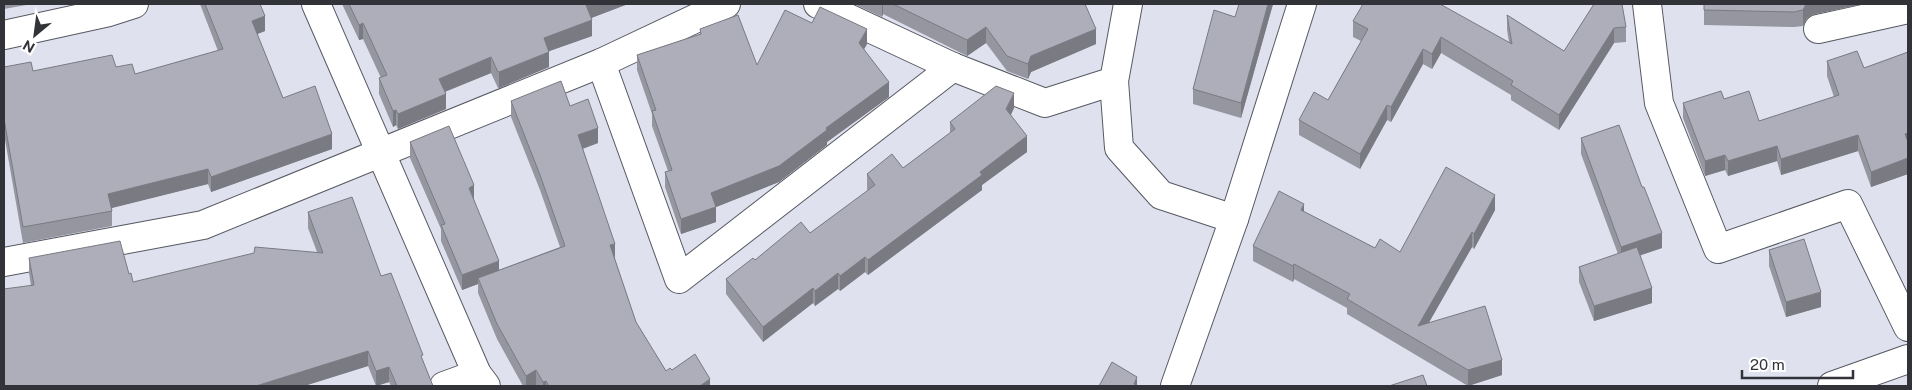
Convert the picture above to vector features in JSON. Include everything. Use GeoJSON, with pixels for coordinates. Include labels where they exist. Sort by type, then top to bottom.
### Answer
{"type":"FeatureCollection","features":[{"type":"Feature","properties":{"kind":"street"},"geometry":{"type":"LineString","coordinates":[[4,35],[109,12],[134,4]]}},
{"type":"Feature","properties":{"kind":"street"},"geometry":{"type":"LineString","coordinates":[[316,4],[482,380],[444,386]]}},
{"type":"Feature","properties":{"kind":"street"},"geometry":{"type":"LineString","coordinates":[[4,262],[203,225],[601,63],[726,4]]}},
{"type":"Feature","properties":{"kind":"street"},"geometry":{"type":"LineString","coordinates":[[818,4],[953,67],[1045,103],[1114,81]]}},
{"type":"Feature","properties":{"kind":"street"},"geometry":{"type":"LineString","coordinates":[[1128,4],[1114,81],[1119,148],[1161,195],[1234,219]]}},
{"type":"Feature","properties":{"kind":"street"},"geometry":{"type":"LineString","coordinates":[[1175,386],[1234,219],[1302,4]]}},
{"type":"Feature","properties":{"kind":"street"},"geometry":{"type":"LineString","coordinates":[[1647,4],[1659,103],[1718,249],[1848,204],[1908,328]]}},
{"type":"Feature","properties":{"kind":"street"},"geometry":{"type":"LineString","coordinates":[[1818,29],[1908,9]]}},
{"type":"Feature","properties":{"kind":"street"},"geometry":{"type":"LineString","coordinates":[[601,63],[679,280],[953,67]]}},
{"type":"Feature","properties":{"kind":"street"},"geometry":{"type":"LineString","coordinates":[[1832,386],[1908,359]]}},
{"type":"Feature","properties":{"kind":"building"},"geometry":{"type":"Polygon","coordinates":[[[205,4],[260,4],[265,16],[252,21],[283,98],[315,86],[332,134],[211,177],[208,169],[108,194],[112,211],[23,227],[4,119],[4,67],[31,62],[33,71],[112,55],[116,67],[132,64],[135,74],[223,49],[205,4]]]}},
{"type":"Feature","properties":{"kind":"building"},"geometry":{"type":"Polygon","coordinates":[[[349,4],[589,4],[586,5],[592,20],[544,38],[549,52],[499,72],[491,57],[439,79],[446,94],[398,114],[396,110],[393,111],[379,78],[387,75],[363,23],[359,25],[349,4]]]}},
{"type":"Feature","properties":{"kind":"building"},"geometry":{"type":"Polygon","coordinates":[[[893,4],[1085,4],[1096,29],[1031,56],[1028,64],[1007,56],[986,27],[967,40],[893,4]]]}},
{"type":"Feature","properties":{"kind":"building"},"geometry":{"type":"Polygon","coordinates":[[[1239,4],[1268,4],[1241,103],[1193,89],[1214,10],[1235,17],[1239,4]]]}},
{"type":"Feature","properties":{"kind":"building"},"geometry":{"type":"Polygon","coordinates":[[[1363,4],[1440,4],[1512,44],[1507,15],[1564,51],[1594,4],[1622,4],[1626,27],[1614,28],[1559,115],[1511,85],[1513,81],[1441,37],[1432,54],[1423,49],[1391,107],[1387,105],[1360,154],[1299,120],[1314,92],[1328,100],[1368,29],[1353,21],[1363,4]]]}},
{"type":"Feature","properties":{"kind":"building"},"geometry":{"type":"Polygon","coordinates":[[[1704,4],[1806,4],[1803,10],[1794,12],[1704,10],[1704,4]]]}},
{"type":"Feature","properties":{"kind":"building"},"geometry":{"type":"Polygon","coordinates":[[[820,7],[867,29],[859,43],[889,82],[826,128],[827,130],[779,166],[711,193],[716,207],[681,219],[665,172],[672,170],[652,111],[656,110],[637,55],[701,34],[700,29],[738,15],[757,65],[785,10],[812,23],[820,7]]]}},
{"type":"Feature","properties":{"kind":"building"},"geometry":{"type":"Polygon","coordinates":[[[1857,51],[1864,68],[1908,52],[1908,133],[1905,134],[1908,142],[1908,158],[1871,172],[1858,135],[1781,159],[1777,146],[1728,161],[1725,155],[1705,161],[1683,103],[1721,91],[1724,99],[1749,91],[1759,121],[1839,95],[1827,61],[1857,51]]]}},
{"type":"Feature","properties":{"kind":"building"},"geometry":{"type":"Polygon","coordinates":[[[561,81],[570,106],[588,99],[598,128],[578,135],[615,244],[610,245],[636,322],[666,371],[670,368],[672,370],[695,354],[710,379],[700,386],[549,386],[546,381],[543,382],[536,370],[526,376],[497,324],[478,278],[565,246],[511,101],[561,81]]]}},
{"type":"Feature","properties":{"kind":"building"},"geometry":{"type":"Polygon","coordinates":[[[996,86],[1014,93],[1006,109],[1027,136],[980,172],[982,175],[868,260],[865,257],[840,276],[838,273],[815,291],[813,288],[763,327],[726,279],[753,258],[755,260],[801,222],[810,233],[875,185],[867,174],[892,154],[903,168],[955,129],[950,122],[996,86]]]}},
{"type":"Feature","properties":{"kind":"building"},"geometry":{"type":"Polygon","coordinates":[[[1619,125],[1642,187],[1644,187],[1662,233],[1621,247],[1581,138],[1619,125]]]}},
{"type":"Feature","properties":{"kind":"building"},"geometry":{"type":"Polygon","coordinates":[[[449,126],[474,185],[469,188],[499,261],[462,275],[441,225],[445,224],[410,142],[449,126]]]}},
{"type":"Feature","properties":{"kind":"building"},"geometry":{"type":"Polygon","coordinates":[[[1446,167],[1495,195],[1474,234],[1472,232],[1418,326],[1485,306],[1502,360],[1468,370],[1347,299],[1350,294],[1294,264],[1293,266],[1253,246],[1279,191],[1304,204],[1301,210],[1375,248],[1380,239],[1400,252],[1446,167]]]}},
{"type":"Feature","properties":{"kind":"building"},"geometry":{"type":"Polygon","coordinates":[[[352,197],[381,276],[391,273],[433,386],[397,386],[389,367],[376,371],[368,351],[256,386],[4,386],[4,289],[34,285],[29,258],[120,241],[133,282],[254,253],[255,247],[323,253],[308,212],[352,197]]]}},
{"type":"Feature","properties":{"kind":"building"},"geometry":{"type":"Polygon","coordinates":[[[1804,239],[1821,292],[1786,302],[1769,250],[1804,239]]]}},
{"type":"Feature","properties":{"kind":"building"},"geometry":{"type":"Polygon","coordinates":[[[1637,247],[1652,288],[1594,306],[1579,267],[1637,247]]]}},
{"type":"Feature","properties":{"kind":"building"},"geometry":{"type":"Polygon","coordinates":[[[1112,362],[1137,377],[1134,384],[1139,386],[1099,386],[1112,362]]]}},
{"type":"Feature","properties":{"kind":"building"},"geometry":{"type":"Polygon","coordinates":[[[1423,375],[1427,386],[1389,386],[1423,375]]]}}]}
